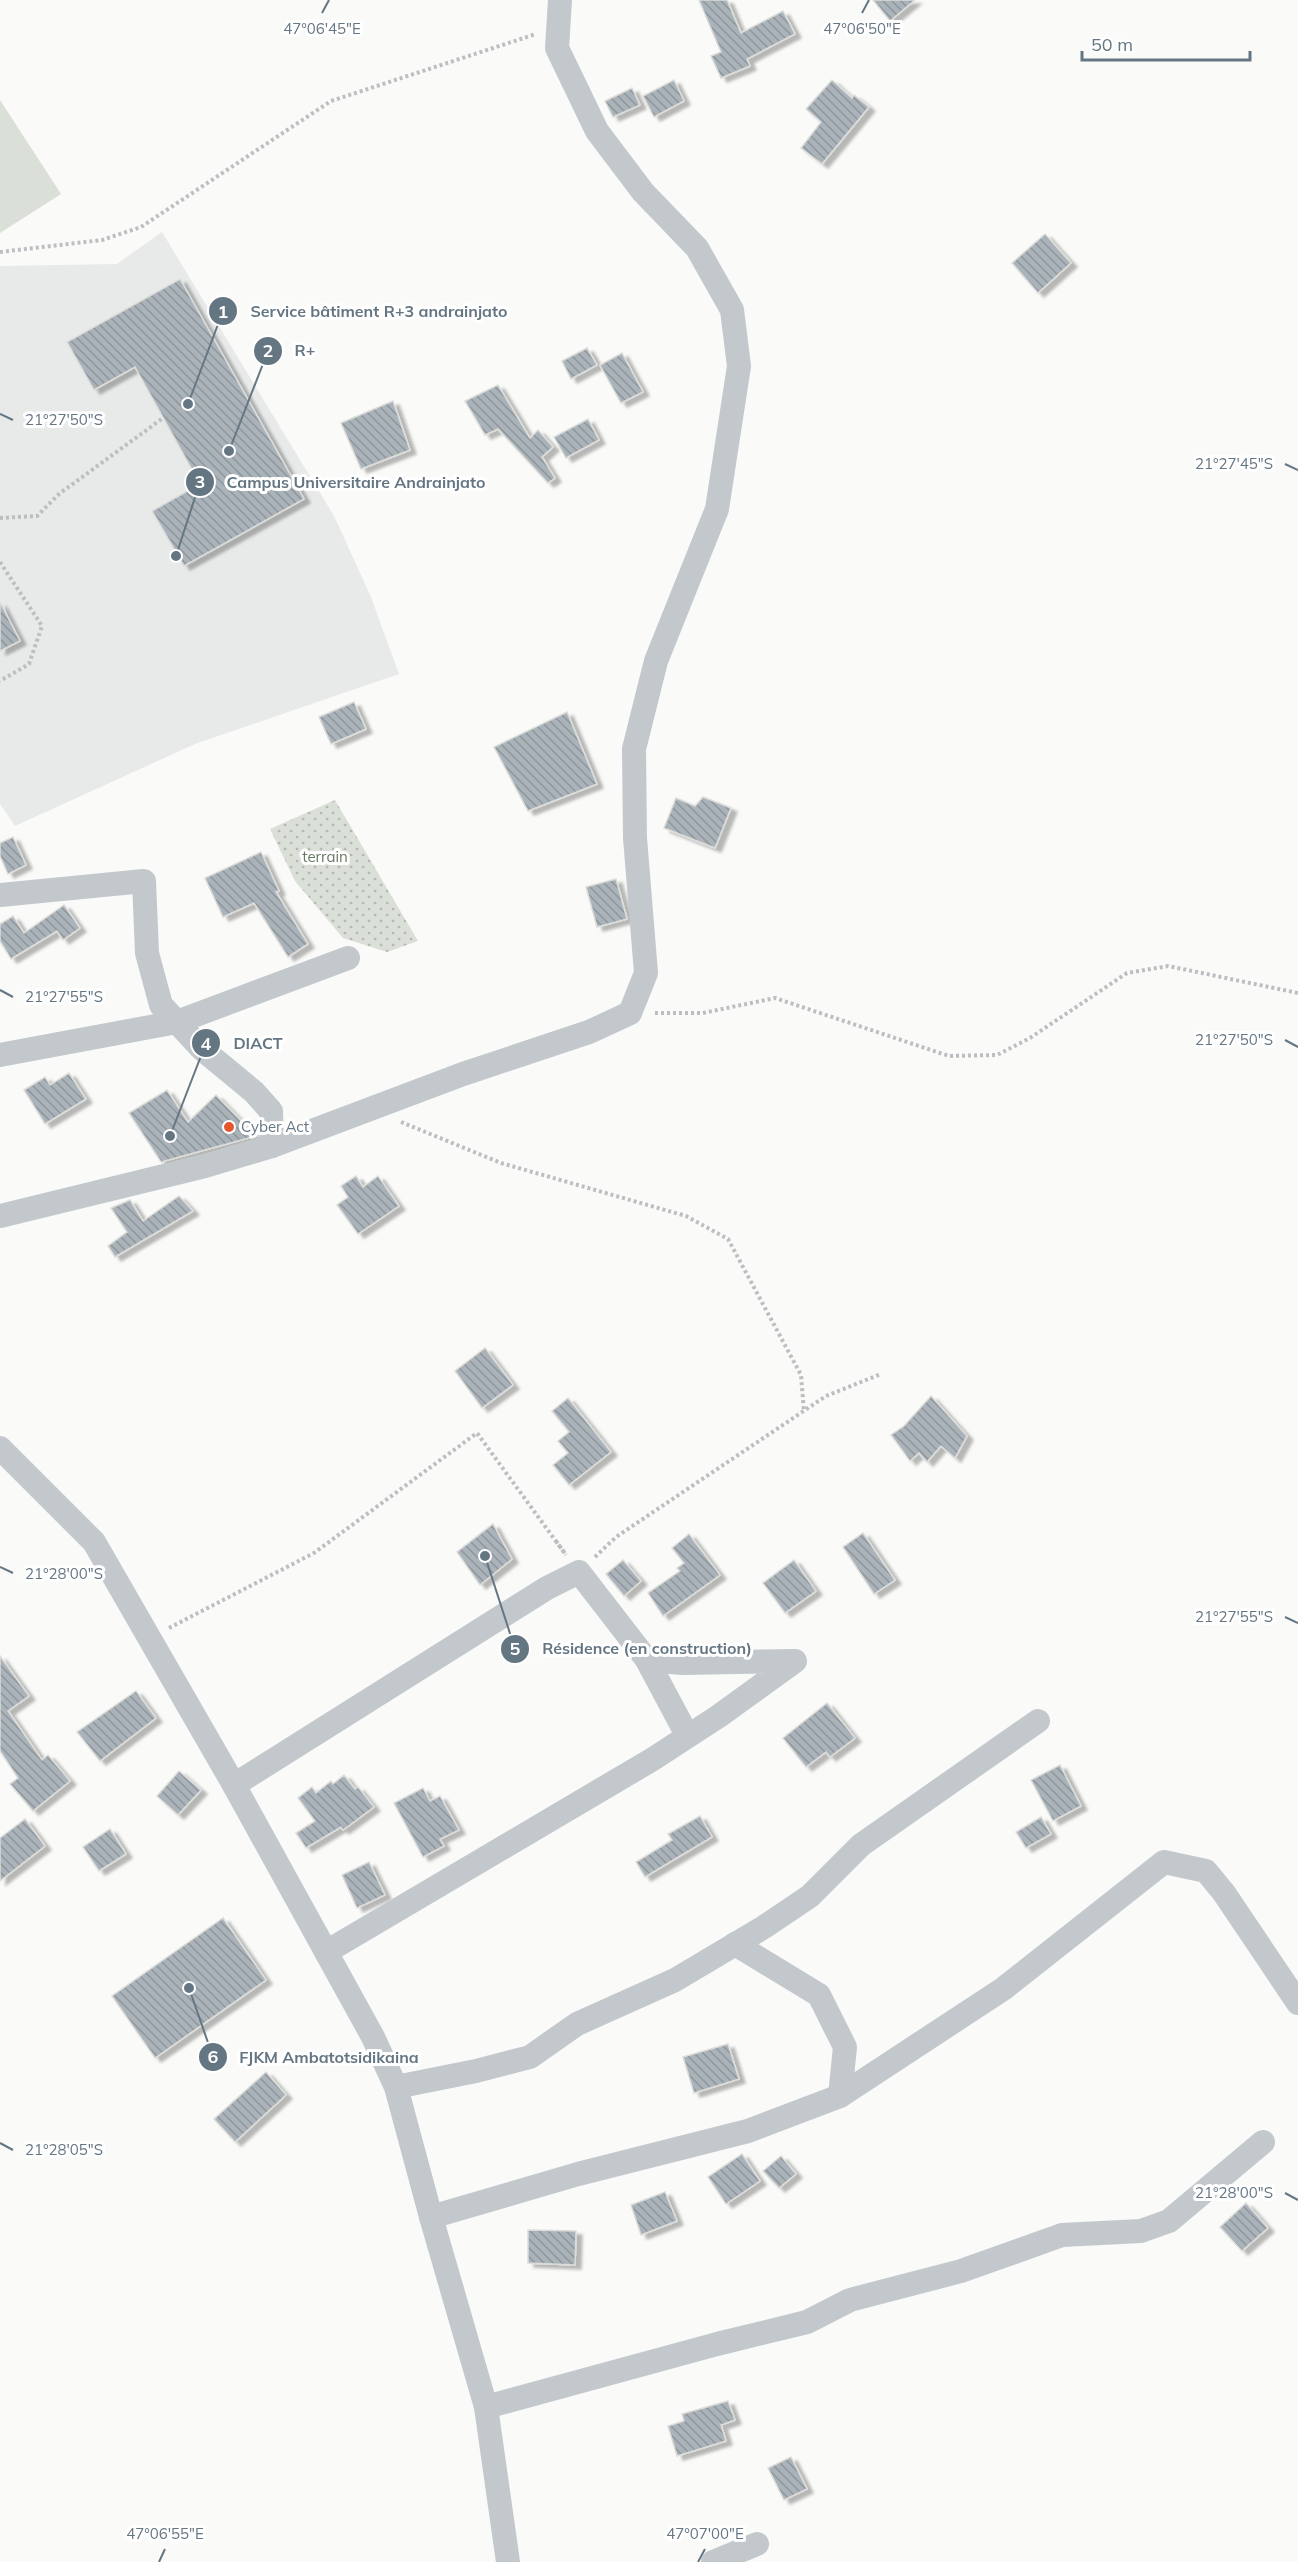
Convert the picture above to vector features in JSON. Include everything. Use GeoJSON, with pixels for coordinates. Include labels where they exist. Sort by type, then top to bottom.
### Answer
{"type":"FeatureCollection","features":[{"type":"Feature","properties":{"kind":"street"},"geometry":{"type":"LineString","coordinates":[[0,1216],[194,1169],[272,1146],[463,1074],[589,1032],[630,1013],[646,973],[635,838],[634,749],[656,661],[717,509],[739,366],[732,310],[697,248],[643,192],[597,130],[557,48],[560,0]]}},
{"type":"Feature","properties":{"kind":"street"},"geometry":{"type":"LineString","coordinates":[[0,895],[144,881],[147,953],[161,1005],[202,1048],[254,1092],[271,1111],[272,1146]]}},
{"type":"Feature","properties":{"kind":"street"},"geometry":{"type":"LineString","coordinates":[[0,1055],[177,1022],[348,958]]}},
{"type":"Feature","properties":{"kind":"street"},"geometry":{"type":"LineString","coordinates":[[0,1448],[94,1542],[234,1785],[373,2037],[396,2087],[486,2407],[508,2562]]}},
{"type":"Feature","properties":{"kind":"street"},"geometry":{"type":"LineString","coordinates":[[234,1785],[547,1588],[579,1572],[647,1660],[687,1736]]}},
{"type":"Feature","properties":{"kind":"street"},"geometry":{"type":"LineString","coordinates":[[326,1952],[653,1759],[720,1716],[795,1661],[683,1663],[647,1660]]}},
{"type":"Feature","properties":{"kind":"street"},"geometry":{"type":"LineString","coordinates":[[396,2087],[476,2071],[530,2057],[577,2024],[675,1980],[810,1896],[861,1845],[1038,1721]]}},
{"type":"Feature","properties":{"kind":"street"},"geometry":{"type":"LineString","coordinates":[[431,2217],[578,2174],[748,2131],[840,2096],[1003,1989],[1164,1862],[1206,1871],[1224,1893],[1298,2003]]}},
{"type":"Feature","properties":{"kind":"street"},"geometry":{"type":"LineString","coordinates":[[735,1944],[819,1995],[845,2047],[840,2096]]}},
{"type":"Feature","properties":{"kind":"street"},"geometry":{"type":"LineString","coordinates":[[486,2407],[807,2322],[850,2300],[961,2271],[1062,2235],[1141,2231],[1169,2221],[1263,2142]]}},
{"type":"Feature","properties":{"kind":"street"},"geometry":{"type":"LineString","coordinates":[[713,2562],[757,2544]]}},
{"type":"Feature","properties":{"kind":"path"},"geometry":{"type":"LineString","coordinates":[[0,252],[102,240],[141,227],[331,101],[558,27]]}},
{"type":"Feature","properties":{"kind":"path"},"geometry":{"type":"LineString","coordinates":[[0,518],[37,516],[59,494],[163,418]]}},
{"type":"Feature","properties":{"kind":"path"},"geometry":{"type":"LineString","coordinates":[[0,562],[42,627],[29,664],[0,681]]}},
{"type":"Feature","properties":{"kind":"path"},"geometry":{"type":"LineString","coordinates":[[630,1013],[703,1013],[775,998],[949,1056],[968,1056],[997,1055],[1030,1038],[1127,973],[1168,966],[1298,993]]}},
{"type":"Feature","properties":{"kind":"path"},"geometry":{"type":"LineString","coordinates":[[368,1109],[501,1162],[686,1216],[728,1239],[801,1375],[804,1412]]}},
{"type":"Feature","properties":{"kind":"path"},"geometry":{"type":"LineString","coordinates":[[579,1572],[616,1537],[826,1396],[881,1374]]}},
{"type":"Feature","properties":{"kind":"path"},"geometry":{"type":"LineString","coordinates":[[149,1638],[314,1553],[477,1433],[579,1572]]}},
{"type":"Feature","properties":{"kind":"path"},"geometry":{"type":"LineString","coordinates":[[556,1541],[579,1572]]}},
{"type":"Feature","properties":{"kind":"shaded area"},"geometry":{"type":"Polygon","coordinates":[[[162,232],[334,516],[371,597],[399,674],[195,744],[15,826],[0,804],[0,266],[117,264],[162,232]]]}},
{"type":"Feature","properties":{"kind":"green space"},"geometry":{"type":"Polygon","coordinates":[[[0,100],[61,194],[0,233],[0,100]]]}},
{"type":"Feature","properties":{"kind":"green space","name":"terrain"},"geometry":{"type":"Polygon","coordinates":[[[335,800],[418,941],[387,952],[343,938],[295,881],[270,829],[335,800]]]}},
{"type":"Feature","properties":{"kind":"building"},"geometry":{"type":"Polygon","coordinates":[[[699,0],[727,0],[741,33],[783,11],[795,34],[747,59],[750,66],[721,78],[711,56],[721,52],[699,0]]]}},
{"type":"Feature","properties":{"kind":"building"},"geometry":{"type":"Polygon","coordinates":[[[873,0],[915,0],[890,21],[873,0]]]}},
{"type":"Feature","properties":{"kind":"building"},"geometry":{"type":"Polygon","coordinates":[[[674,80],[684,101],[654,117],[643,96],[674,80]]]}},
{"type":"Feature","properties":{"kind":"building"},"geometry":{"type":"Polygon","coordinates":[[[832,80],[852,98],[854,95],[869,107],[822,164],[801,148],[821,122],[806,109],[832,80]]]}},
{"type":"Feature","properties":{"kind":"building"},"geometry":{"type":"Polygon","coordinates":[[[632,88],[640,105],[613,117],[605,101],[632,88]]]}},
{"type":"Feature","properties":{"kind":"building"},"geometry":{"type":"Polygon","coordinates":[[[1045,234],[1071,263],[1038,293],[1012,263],[1045,234]]]}},
{"type":"Feature","properties":{"kind":"building"},"geometry":{"type":"Polygon","coordinates":[[[180,279],[304,499],[184,566],[152,511],[200,484],[135,367],[94,390],[67,342],[180,279]]]}},
{"type":"Feature","properties":{"kind":"building"},"geometry":{"type":"Polygon","coordinates":[[[587,348],[597,365],[571,379],[562,361],[587,348]]]}},
{"type":"Feature","properties":{"kind":"building"},"geometry":{"type":"Polygon","coordinates":[[[622,353],[643,392],[621,403],[600,365],[622,353]]]}},
{"type":"Feature","properties":{"kind":"building"},"geometry":{"type":"Polygon","coordinates":[[[498,385],[530,438],[538,430],[553,447],[542,457],[555,478],[548,483],[498,429],[485,435],[465,401],[498,385]]]}},
{"type":"Feature","properties":{"kind":"building"},"geometry":{"type":"Polygon","coordinates":[[[393,401],[410,450],[361,469],[341,423],[393,401]]]}},
{"type":"Feature","properties":{"kind":"building"},"geometry":{"type":"Polygon","coordinates":[[[588,419],[599,440],[566,458],[554,437],[588,419]]]}},
{"type":"Feature","properties":{"kind":"building"},"geometry":{"type":"Polygon","coordinates":[[[0,602],[20,641],[0,651],[0,602]]]}},
{"type":"Feature","properties":{"kind":"building"},"geometry":{"type":"Polygon","coordinates":[[[354,702],[366,729],[331,744],[319,717],[354,702]]]}},
{"type":"Feature","properties":{"kind":"building"},"geometry":{"type":"Polygon","coordinates":[[[567,712],[597,784],[528,811],[494,747],[567,712]]]}},
{"type":"Feature","properties":{"kind":"building"},"geometry":{"type":"Polygon","coordinates":[[[703,797],[731,808],[715,848],[664,828],[676,798],[695,806],[703,797]]]}},
{"type":"Feature","properties":{"kind":"building"},"geometry":{"type":"Polygon","coordinates":[[[13,837],[26,865],[8,874],[0,856],[0,843],[13,837]]]}},
{"type":"Feature","properties":{"kind":"building"},"geometry":{"type":"Polygon","coordinates":[[[261,852],[279,891],[276,892],[308,944],[288,957],[254,903],[223,917],[205,878],[261,852]]]}},
{"type":"Feature","properties":{"kind":"building"},"geometry":{"type":"Polygon","coordinates":[[[616,879],[627,919],[597,927],[586,887],[616,879]]]}},
{"type":"Feature","properties":{"kind":"building"},"geometry":{"type":"Polygon","coordinates":[[[64,905],[80,928],[63,940],[57,931],[11,959],[0,941],[0,924],[13,916],[24,933],[64,905]]]}},
{"type":"Feature","properties":{"kind":"building"},"geometry":{"type":"Polygon","coordinates":[[[69,1073],[86,1099],[45,1124],[24,1090],[45,1077],[50,1085],[69,1073]]]}},
{"type":"Feature","properties":{"kind":"building"},"geometry":{"type":"Polygon","coordinates":[[[167,1090],[188,1122],[216,1095],[256,1136],[161,1162],[129,1113],[167,1090]]]}},
{"type":"Feature","properties":{"kind":"building"},"geometry":{"type":"Polygon","coordinates":[[[356,1176],[363,1187],[378,1176],[399,1206],[358,1234],[337,1205],[348,1197],[341,1186],[356,1176]]]}},
{"type":"Feature","properties":{"kind":"building"},"geometry":{"type":"Polygon","coordinates":[[[179,1196],[193,1211],[115,1257],[108,1246],[127,1232],[111,1208],[130,1200],[143,1221],[179,1196]]]}},
{"type":"Feature","properties":{"kind":"building"},"geometry":{"type":"Polygon","coordinates":[[[485,1348],[513,1385],[482,1408],[455,1371],[485,1348]]]}},
{"type":"Feature","properties":{"kind":"building"},"geometry":{"type":"Polygon","coordinates":[[[931,1396],[967,1436],[955,1458],[941,1446],[927,1462],[919,1453],[910,1461],[891,1435],[904,1426],[931,1396]]]}},
{"type":"Feature","properties":{"kind":"building"},"geometry":{"type":"Polygon","coordinates":[[[568,1398],[611,1452],[569,1485],[553,1465],[568,1453],[558,1441],[569,1432],[552,1411],[568,1398]]]}},
{"type":"Feature","properties":{"kind":"building"},"geometry":{"type":"Polygon","coordinates":[[[493,1524],[512,1559],[480,1585],[457,1552],[493,1524]]]}},
{"type":"Feature","properties":{"kind":"building"},"geometry":{"type":"Polygon","coordinates":[[[863,1533],[895,1580],[874,1594],[843,1547],[863,1533]]]}},
{"type":"Feature","properties":{"kind":"building"},"geometry":{"type":"Polygon","coordinates":[[[689,1534],[720,1575],[663,1616],[648,1593],[680,1571],[677,1568],[684,1563],[672,1548],[689,1534]]]}},
{"type":"Feature","properties":{"kind":"building"},"geometry":{"type":"Polygon","coordinates":[[[623,1560],[641,1581],[624,1596],[606,1574],[623,1560]]]}},
{"type":"Feature","properties":{"kind":"building"},"geometry":{"type":"Polygon","coordinates":[[[794,1560],[816,1591],[785,1613],[763,1583],[794,1560]]]}},
{"type":"Feature","properties":{"kind":"building"},"geometry":{"type":"Polygon","coordinates":[[[0,1656],[29,1696],[8,1711],[42,1760],[48,1755],[70,1781],[33,1811],[10,1784],[18,1778],[0,1751],[0,1656]]]}},
{"type":"Feature","properties":{"kind":"building"},"geometry":{"type":"Polygon","coordinates":[[[136,1691],[156,1718],[100,1761],[77,1732],[136,1691]]]}},
{"type":"Feature","properties":{"kind":"building"},"geometry":{"type":"Polygon","coordinates":[[[827,1703],[855,1738],[830,1757],[826,1752],[806,1767],[783,1738],[827,1703]]]}},
{"type":"Feature","properties":{"kind":"building"},"geometry":{"type":"Polygon","coordinates":[[[1060,1765],[1081,1806],[1053,1821],[1031,1780],[1060,1765]]]}},
{"type":"Feature","properties":{"kind":"building"},"geometry":{"type":"Polygon","coordinates":[[[179,1771],[201,1790],[178,1815],[157,1796],[179,1771]]]}},
{"type":"Feature","properties":{"kind":"building"},"geometry":{"type":"Polygon","coordinates":[[[344,1775],[355,1789],[358,1787],[374,1807],[343,1830],[341,1827],[306,1848],[296,1833],[315,1821],[298,1798],[312,1787],[316,1793],[331,1781],[333,1784],[344,1775]]]}},
{"type":"Feature","properties":{"kind":"building"},"geometry":{"type":"Polygon","coordinates":[[[423,1788],[430,1801],[440,1796],[459,1830],[440,1839],[444,1846],[423,1857],[394,1803],[423,1788]]]}},
{"type":"Feature","properties":{"kind":"building"},"geometry":{"type":"Polygon","coordinates":[[[700,1816],[712,1837],[645,1877],[636,1862],[672,1840],[668,1834],[700,1816]]]}},
{"type":"Feature","properties":{"kind":"building"},"geometry":{"type":"Polygon","coordinates":[[[1041,1817],[1051,1834],[1026,1848],[1016,1832],[1041,1817]]]}},
{"type":"Feature","properties":{"kind":"building"},"geometry":{"type":"Polygon","coordinates":[[[25,1819],[45,1846],[0,1881],[0,1838],[25,1819]]]}},
{"type":"Feature","properties":{"kind":"building"},"geometry":{"type":"Polygon","coordinates":[[[110,1829],[126,1854],[99,1871],[83,1847],[110,1829]]]}},
{"type":"Feature","properties":{"kind":"building"},"geometry":{"type":"Polygon","coordinates":[[[369,1862],[385,1895],[357,1908],[342,1875],[369,1862]]]}},
{"type":"Feature","properties":{"kind":"building"},"geometry":{"type":"Polygon","coordinates":[[[223,1918],[266,1980],[155,2058],[112,1996],[223,1918]]]}},
{"type":"Feature","properties":{"kind":"building"},"geometry":{"type":"Polygon","coordinates":[[[728,2044],[739,2079],[694,2093],[683,2057],[728,2044]]]}},
{"type":"Feature","properties":{"kind":"building"},"geometry":{"type":"Polygon","coordinates":[[[266,2072],[286,2095],[235,2142],[214,2119],[266,2072]]]}},
{"type":"Feature","properties":{"kind":"building"},"geometry":{"type":"Polygon","coordinates":[[[742,2154],[760,2181],[726,2204],[708,2177],[742,2154]]]}},
{"type":"Feature","properties":{"kind":"building"},"geometry":{"type":"Polygon","coordinates":[[[781,2156],[796,2174],[779,2188],[763,2171],[781,2156]]]}},
{"type":"Feature","properties":{"kind":"building"},"geometry":{"type":"Polygon","coordinates":[[[665,2192],[677,2221],[641,2235],[631,2205],[665,2192]]]}},
{"type":"Feature","properties":{"kind":"building"},"geometry":{"type":"Polygon","coordinates":[[[1246,2203],[1268,2228],[1242,2251],[1220,2227],[1246,2203]]]}},
{"type":"Feature","properties":{"kind":"building"},"geometry":{"type":"Polygon","coordinates":[[[528,2230],[576,2231],[575,2265],[528,2263],[528,2230]]]}},
{"type":"Feature","properties":{"kind":"building"},"geometry":{"type":"Polygon","coordinates":[[[728,2401],[735,2420],[721,2425],[726,2441],[677,2456],[668,2426],[684,2421],[682,2414],[728,2401]]]}},
{"type":"Feature","properties":{"kind":"building"},"geometry":{"type":"Polygon","coordinates":[[[791,2457],[807,2489],[784,2500],[768,2468],[791,2457]]]}},
{"type":"Feature","properties":{"kind":"place","name":"Service bâtiment R+3 andrainjato"},"geometry":{"type":"Point","coordinates":[188,404]}},
{"type":"Feature","properties":{"kind":"place","name":"R+"},"geometry":{"type":"Point","coordinates":[229,451]}},
{"type":"Feature","properties":{"kind":"place","name":"Campus Universitaire Andrainjato"},"geometry":{"type":"Point","coordinates":[176,556]}},
{"type":"Feature","properties":{"kind":"place","name":"Cyber Act"},"geometry":{"type":"Point","coordinates":[229,1127]}},
{"type":"Feature","properties":{"kind":"place","name":"DIACT"},"geometry":{"type":"Point","coordinates":[170,1136]}},
{"type":"Feature","properties":{"kind":"place","name":"Résidence (en construction)"},"geometry":{"type":"Point","coordinates":[485,1556]}},
{"type":"Feature","properties":{"kind":"place","name":"FJKM Ambatotsidikaina"},"geometry":{"type":"Point","coordinates":[189,1988]}}]}
